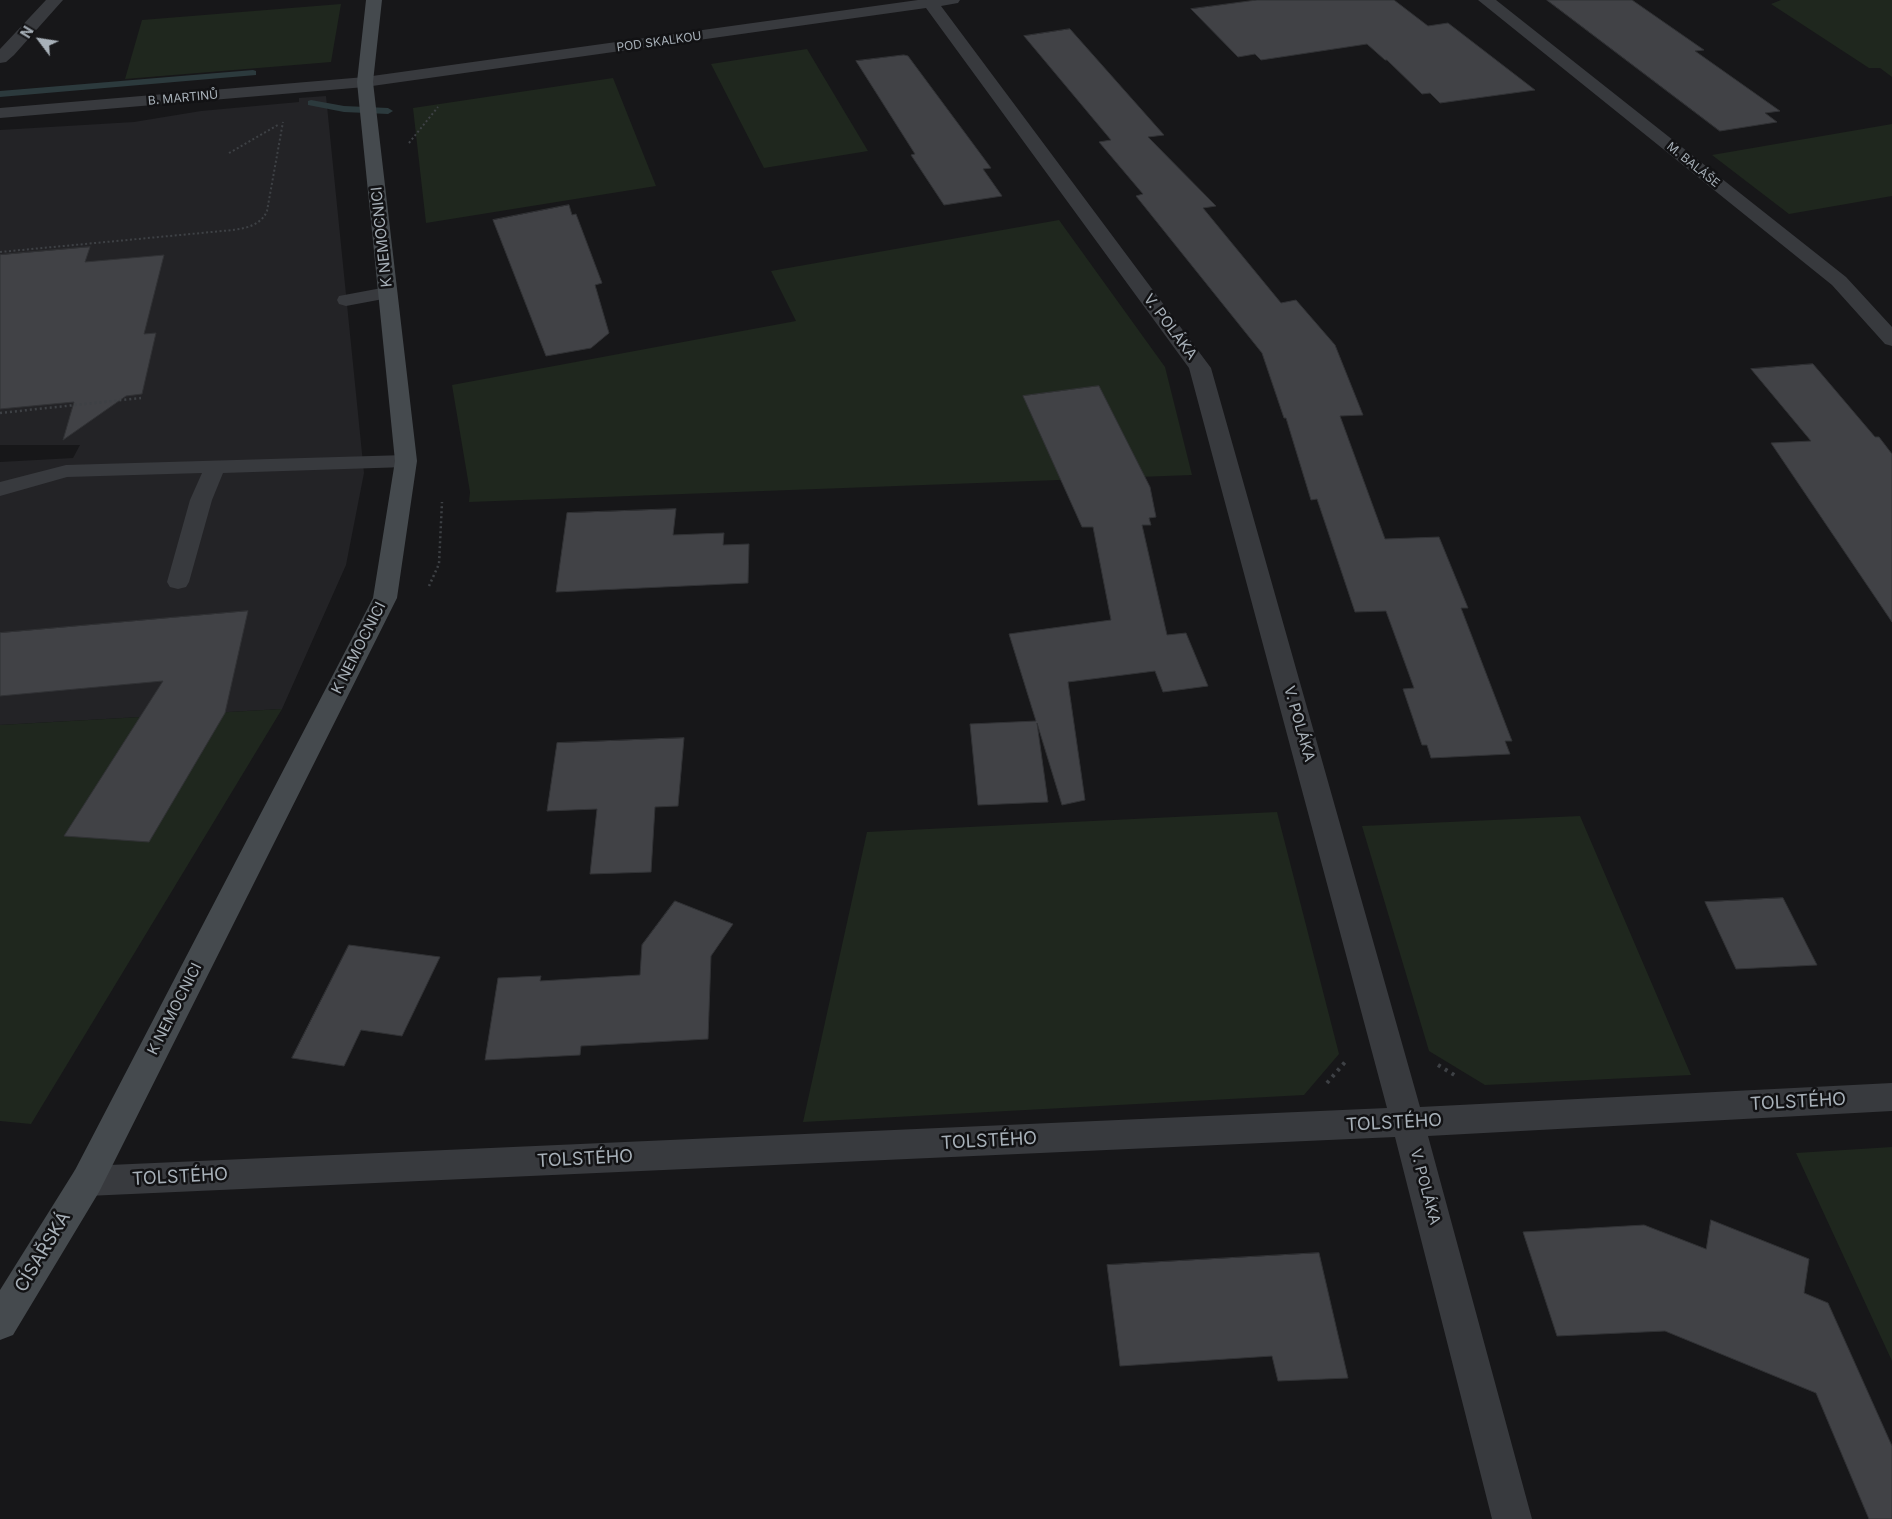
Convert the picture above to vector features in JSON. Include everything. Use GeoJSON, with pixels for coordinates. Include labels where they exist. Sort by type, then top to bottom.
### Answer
{"type":"FeatureCollection","features":[{"type":"Feature","properties":{"kind":"street"},"geometry":{"type":"LineString","coordinates":[[0,58],[8,52],[55,0]]}},
{"type":"Feature","properties":{"kind":"street","name":"K NEMOCNICI"},"geometry":{"type":"LineString","coordinates":[[86,1181],[385,598],[406,461],[365,82],[374,0]]}},
{"type":"Feature","properties":{"kind":"street","name":"M. BALÁŠE"},"geometry":{"type":"LineString","coordinates":[[1486,0],[1839,281],[1892,340]]}},
{"type":"Feature","properties":{"kind":"street","name":"POD SKALKOU"},"geometry":{"type":"LineString","coordinates":[[365,82],[941,2]]}},
{"type":"Feature","properties":{"kind":"street","name":"V. POLÁKA"},"geometry":{"type":"LineString","coordinates":[[941,2],[1200,368],[1377,1006],[1512,1519]]}},
{"type":"Feature","properties":{"kind":"street","name":"B. MARTINŮ"},"geometry":{"type":"LineString","coordinates":[[0,113],[365,82]]}},
{"type":"Feature","properties":{"kind":"street","name":"TOLSTÉHO"},"geometry":{"type":"LineString","coordinates":[[86,1181],[1408,1122],[1892,1097]]}},
{"type":"Feature","properties":{"kind":"street","name":"CÍSAŘSKÁ"},"geometry":{"type":"LineString","coordinates":[[0,1323],[86,1181]]}},
{"type":"Feature","properties":{"kind":"lane"},"geometry":{"type":"LineString","coordinates":[[346,300],[387,293]]}},
{"type":"Feature","properties":{"kind":"lane"},"geometry":{"type":"LineString","coordinates":[[0,488],[66,472],[406,461]]}},
{"type":"Feature","properties":{"kind":"lane"},"geometry":{"type":"LineString","coordinates":[[178,582],[201,500],[215,467]]}},
{"type":"Feature","properties":{"kind":"path"},"geometry":{"type":"LineString","coordinates":[[404,150],[446,96],[441,72]]}},
{"type":"Feature","properties":{"kind":"path"},"geometry":{"type":"LineString","coordinates":[[0,252],[245,228],[266,217],[283,122]]}},
{"type":"Feature","properties":{"kind":"path"},"geometry":{"type":"LineString","coordinates":[[0,413],[141,398]]}},
{"type":"Feature","properties":{"kind":"path"},"geometry":{"type":"LineString","coordinates":[[427,590],[439,564],[442,496]]}},
{"type":"Feature","properties":{"kind":"path"},"geometry":{"type":"LineString","coordinates":[[1321,1090],[1349,1057]]}},
{"type":"Feature","properties":{"kind":"shaded area"},"geometry":{"type":"Polygon","coordinates":[[[1781,0],[1892,0],[1892,77],[1880,68],[1869,68],[1771,4],[1781,0]]]}},
{"type":"Feature","properties":{"kind":"shaded area"},"geometry":{"type":"Polygon","coordinates":[[[341,4],[331,62],[125,79],[142,20],[341,4]]]}},
{"type":"Feature","properties":{"kind":"shaded area"},"geometry":{"type":"Polygon","coordinates":[[[807,49],[868,151],[764,168],[711,64],[807,49]]]}},
{"type":"Feature","properties":{"kind":"shaded area"},"geometry":{"type":"Polygon","coordinates":[[[613,78],[656,186],[426,223],[413,108],[613,78]]]}},
{"type":"Feature","properties":{"kind":"shaded area"},"geometry":{"type":"Polygon","coordinates":[[[326,96],[364,473],[346,565],[282,709],[0,725],[0,462],[73,458],[80,445],[0,445],[0,130],[134,122],[201,111],[299,102],[299,98],[326,96]]]}},
{"type":"Feature","properties":{"kind":"shaded area"},"geometry":{"type":"Polygon","coordinates":[[[1892,124],[1892,196],[1789,214],[1712,155],[1892,124]]]}},
{"type":"Feature","properties":{"kind":"shaded area"},"geometry":{"type":"Polygon","coordinates":[[[1059,220],[1165,367],[1192,475],[469,502],[470,492],[452,385],[796,321],[771,271],[1059,220]]]}},
{"type":"Feature","properties":{"kind":"shaded area"},"geometry":{"type":"Polygon","coordinates":[[[282,709],[31,1124],[0,1121],[0,725],[282,709]]]}},
{"type":"Feature","properties":{"kind":"shaded area"},"geometry":{"type":"Polygon","coordinates":[[[1277,812],[1339,1054],[1304,1095],[803,1122],[867,832],[1277,812]]]}},
{"type":"Feature","properties":{"kind":"shaded area"},"geometry":{"type":"Polygon","coordinates":[[[1580,816],[1691,1075],[1485,1085],[1429,1051],[1362,826],[1580,816]]]}},
{"type":"Feature","properties":{"kind":"shaded area"},"geometry":{"type":"Polygon","coordinates":[[[1892,1147],[1892,1361],[1796,1153],[1892,1147]]]}},
{"type":"Feature","properties":{"kind":"building"},"geometry":{"type":"Polygon","coordinates":[[[1257,0],[1394,0],[1428,26],[1448,23],[1535,90],[1440,103],[1430,93],[1422,94],[1387,60],[1367,44],[1261,60],[1255,54],[1238,57],[1191,9],[1257,0]]]}},
{"type":"Feature","properties":{"kind":"building"},"geometry":{"type":"Polygon","coordinates":[[[1547,0],[1632,0],[1704,50],[1695,51],[1780,111],[1765,113],[1777,122],[1720,131],[1547,0]]]}},
{"type":"Feature","properties":{"kind":"building"},"geometry":{"type":"Polygon","coordinates":[[[1070,29],[1164,135],[1148,137],[1216,206],[1203,208],[1281,303],[1296,300],[1335,345],[1363,415],[1340,416],[1385,539],[1439,537],[1468,608],[1461,608],[1512,741],[1505,741],[1510,754],[1431,758],[1427,745],[1422,745],[1403,689],[1414,688],[1386,611],[1355,612],[1317,499],[1311,500],[1286,418],[1284,418],[1262,353],[1136,196],[1143,194],[1099,142],[1111,140],[1024,36],[1070,29]]]}},
{"type":"Feature","properties":{"kind":"building"},"geometry":{"type":"Polygon","coordinates":[[[908,56],[991,168],[983,169],[1002,196],[944,205],[911,155],[915,154],[856,61],[908,56]]]}},
{"type":"Feature","properties":{"kind":"building"},"geometry":{"type":"Polygon","coordinates":[[[569,205],[572,215],[576,214],[602,283],[595,285],[609,333],[591,348],[546,356],[493,220],[569,205]]]}},
{"type":"Feature","properties":{"kind":"building"},"geometry":{"type":"Polygon","coordinates":[[[90,247],[85,262],[164,255],[144,334],[156,333],[142,394],[126,396],[63,440],[74,402],[0,409],[0,255],[90,247]]]}},
{"type":"Feature","properties":{"kind":"building"},"geometry":{"type":"Polygon","coordinates":[[[1813,364],[1875,437],[1879,437],[1892,454],[1892,622],[1771,443],[1811,441],[1751,369],[1813,364]]]}},
{"type":"Feature","properties":{"kind":"building"},"geometry":{"type":"Polygon","coordinates":[[[1099,386],[1150,487],[1156,517],[1149,518],[1151,525],[1142,525],[1167,635],[1186,633],[1208,686],[1163,692],[1155,671],[1068,682],[1085,800],[1062,805],[1037,723],[1048,802],[978,805],[970,724],[1036,721],[1009,634],[1111,620],[1093,527],[1082,527],[1023,396],[1099,386]]]}},
{"type":"Feature","properties":{"kind":"building"},"geometry":{"type":"Polygon","coordinates":[[[676,509],[673,535],[724,533],[723,545],[749,544],[748,583],[556,592],[567,513],[676,509]]]}},
{"type":"Feature","properties":{"kind":"building"},"geometry":{"type":"Polygon","coordinates":[[[248,611],[225,713],[149,842],[64,836],[163,681],[0,696],[0,633],[248,611]]]}},
{"type":"Feature","properties":{"kind":"building"},"geometry":{"type":"Polygon","coordinates":[[[684,738],[678,806],[655,807],[651,872],[590,874],[597,809],[547,811],[557,743],[684,738]]]}},
{"type":"Feature","properties":{"kind":"building"},"geometry":{"type":"Polygon","coordinates":[[[1783,898],[1817,965],[1736,969],[1705,902],[1783,898]]]}},
{"type":"Feature","properties":{"kind":"building"},"geometry":{"type":"Polygon","coordinates":[[[675,901],[733,924],[711,956],[708,1039],[581,1046],[580,1055],[485,1060],[498,978],[541,976],[540,981],[640,975],[642,945],[675,901]]]}},
{"type":"Feature","properties":{"kind":"building"},"geometry":{"type":"Polygon","coordinates":[[[349,945],[440,957],[402,1036],[361,1030],[344,1066],[292,1058],[349,945]]]}},
{"type":"Feature","properties":{"kind":"building"},"geometry":{"type":"Polygon","coordinates":[[[1711,1220],[1809,1259],[1804,1293],[1828,1303],[1892,1446],[1892,1519],[1869,1519],[1816,1393],[1665,1331],[1557,1336],[1523,1232],[1644,1225],[1706,1249],[1711,1220]]]}},
{"type":"Feature","properties":{"kind":"building"},"geometry":{"type":"Polygon","coordinates":[[[1319,1253],[1348,1378],[1278,1381],[1272,1356],[1120,1366],[1107,1265],[1319,1253]]]}},
{"type":"Feature","properties":{"kind":"waterway"},"geometry":{"type":"LineString","coordinates":[[0,94],[253,73]]}},
{"type":"Feature","properties":{"kind":"waterway"},"geometry":{"type":"LineString","coordinates":[[311,103],[344,109],[388,111]]}}]}
